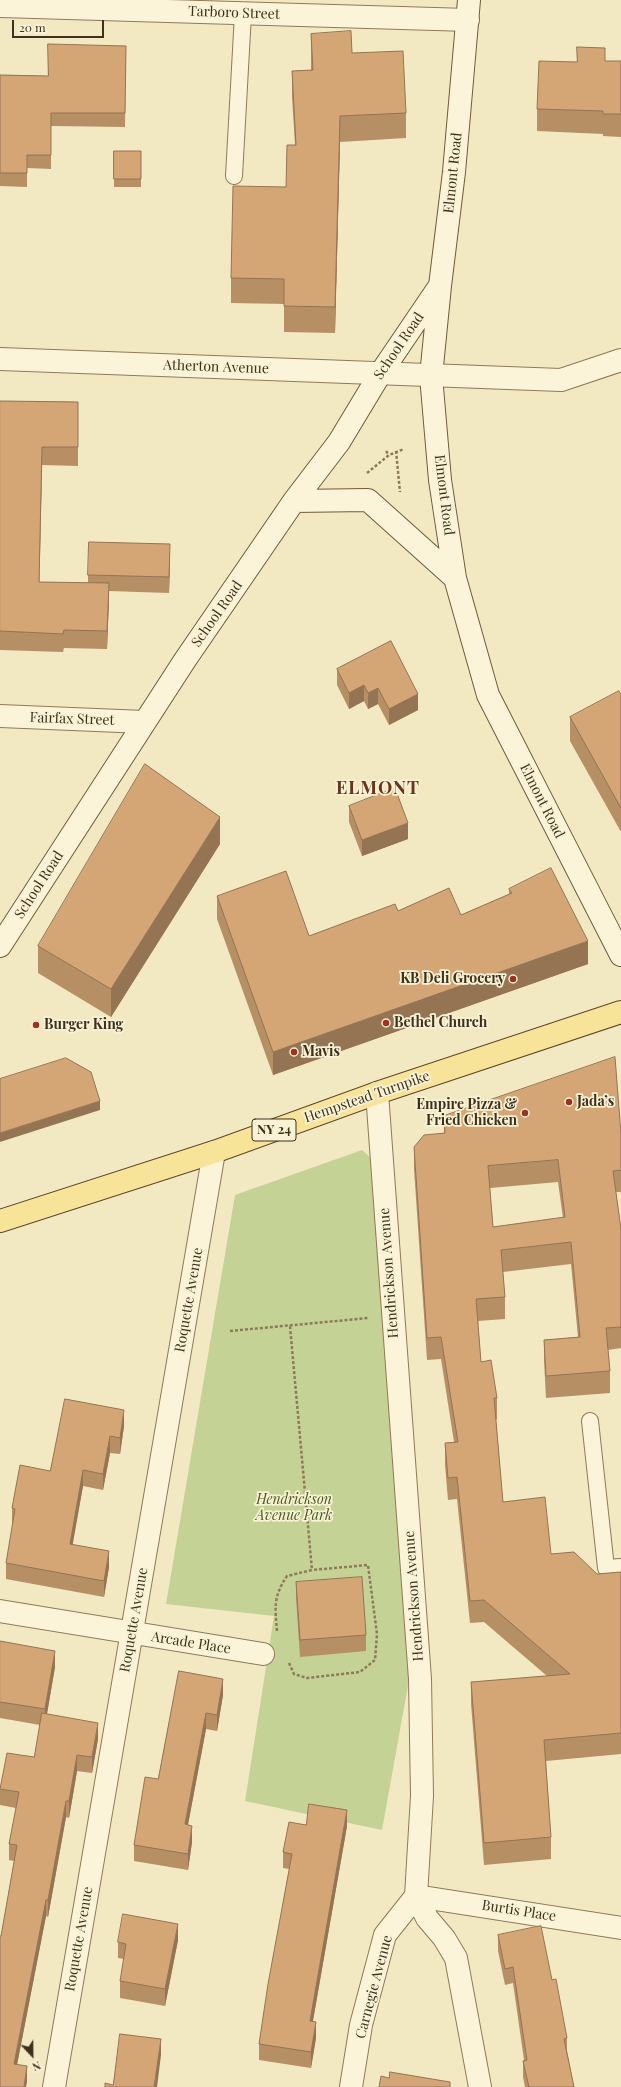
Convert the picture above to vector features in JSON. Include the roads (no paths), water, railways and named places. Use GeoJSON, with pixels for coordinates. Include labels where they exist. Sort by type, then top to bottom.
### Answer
{"type":"FeatureCollection","features":[{"type":"Feature","properties":{"kind":"main road","name":"Hempstead Turnpike"},"geometry":{"type":"LineString","coordinates":[[0,1221],[214,1152],[376,1093],[621,1012]]}},
{"type":"Feature","properties":{"kind":"street","name":"Tarboro Street"},"geometry":{"type":"LineString","coordinates":[[0,6],[243,14],[469,10]]}},
{"type":"Feature","properties":{"kind":"street","name":"Elmont Road"},"geometry":{"type":"LineString","coordinates":[[469,10],[454,172],[440,286],[432,376],[440,480],[455,578],[488,695],[621,955]]}},
{"type":"Feature","properties":{"kind":"street","name":"School Road"},"geometry":{"type":"LineString","coordinates":[[0,946],[185,660],[294,501],[339,442],[380,374],[440,286]]}},
{"type":"Feature","properties":{"kind":"street","name":"Atherton Avenue"},"geometry":{"type":"LineString","coordinates":[[0,359],[561,380],[621,360]]}},
{"type":"Feature","properties":{"kind":"street"},"geometry":{"type":"LineString","coordinates":[[294,501],[368,500],[455,578]]}},
{"type":"Feature","properties":{"kind":"street","name":"Fairfax Street"},"geometry":{"type":"LineString","coordinates":[[0,716],[144,722]]}},
{"type":"Feature","properties":{"kind":"street","name":"Hendrickson Avenue"},"geometry":{"type":"LineString","coordinates":[[376,1093],[420,1679],[422,1796],[416,1896],[427,1918],[444,1938],[456,1958],[480,2087]]}},
{"type":"Feature","properties":{"kind":"street","name":"Roquette Avenue"},"geometry":{"type":"LineString","coordinates":[[54,2087],[214,1152]]}},
{"type":"Feature","properties":{"kind":"street","name":"Arcade Place"},"geometry":{"type":"LineString","coordinates":[[0,1611],[263,1654]]}},
{"type":"Feature","properties":{"kind":"street","name":"Burtis Place"},"geometry":{"type":"LineString","coordinates":[[416,1896],[621,1928]]}},
{"type":"Feature","properties":{"kind":"street","name":"Carnegie Avenue"},"geometry":{"type":"LineString","coordinates":[[351,2087],[361,2025],[385,1935],[416,1896]]}},
{"type":"Feature","properties":{"kind":"lane"},"geometry":{"type":"LineString","coordinates":[[234,176],[243,14]]}},
{"type":"Feature","properties":{"kind":"lane"},"geometry":{"type":"LineString","coordinates":[[590,1421],[606,1568],[621,1567]]}},
{"type":"Feature","properties":{"kind":"place","name":"KB Deli Grocery"},"geometry":{"type":"Point","coordinates":[513,979]}},
{"type":"Feature","properties":{"kind":"place","name":"Bethel Church"},"geometry":{"type":"Point","coordinates":[386,1023]}},
{"type":"Feature","properties":{"kind":"place","name":"Burger King"},"geometry":{"type":"Point","coordinates":[36,1025]}},
{"type":"Feature","properties":{"kind":"place","name":"Mavis"},"geometry":{"type":"Point","coordinates":[294,1052]}},
{"type":"Feature","properties":{"kind":"place","name":"Jada’s"},"geometry":{"type":"Point","coordinates":[569,1102]}},
{"type":"Feature","properties":{"kind":"place","name":"Empire Pizza & Fried Chicken"},"geometry":{"type":"Point","coordinates":[525,1113]}},
{"type":"Feature","properties":{"kind":"district","name":"ELMONT"},"geometry":{"type":"Point","coordinates":[378,788]}},
{"type":"Feature","properties":{"kind":"park label","name":"Hendrickson Avenue Park"},"geometry":{"type":"Point","coordinates":[294,1508]}}]}
